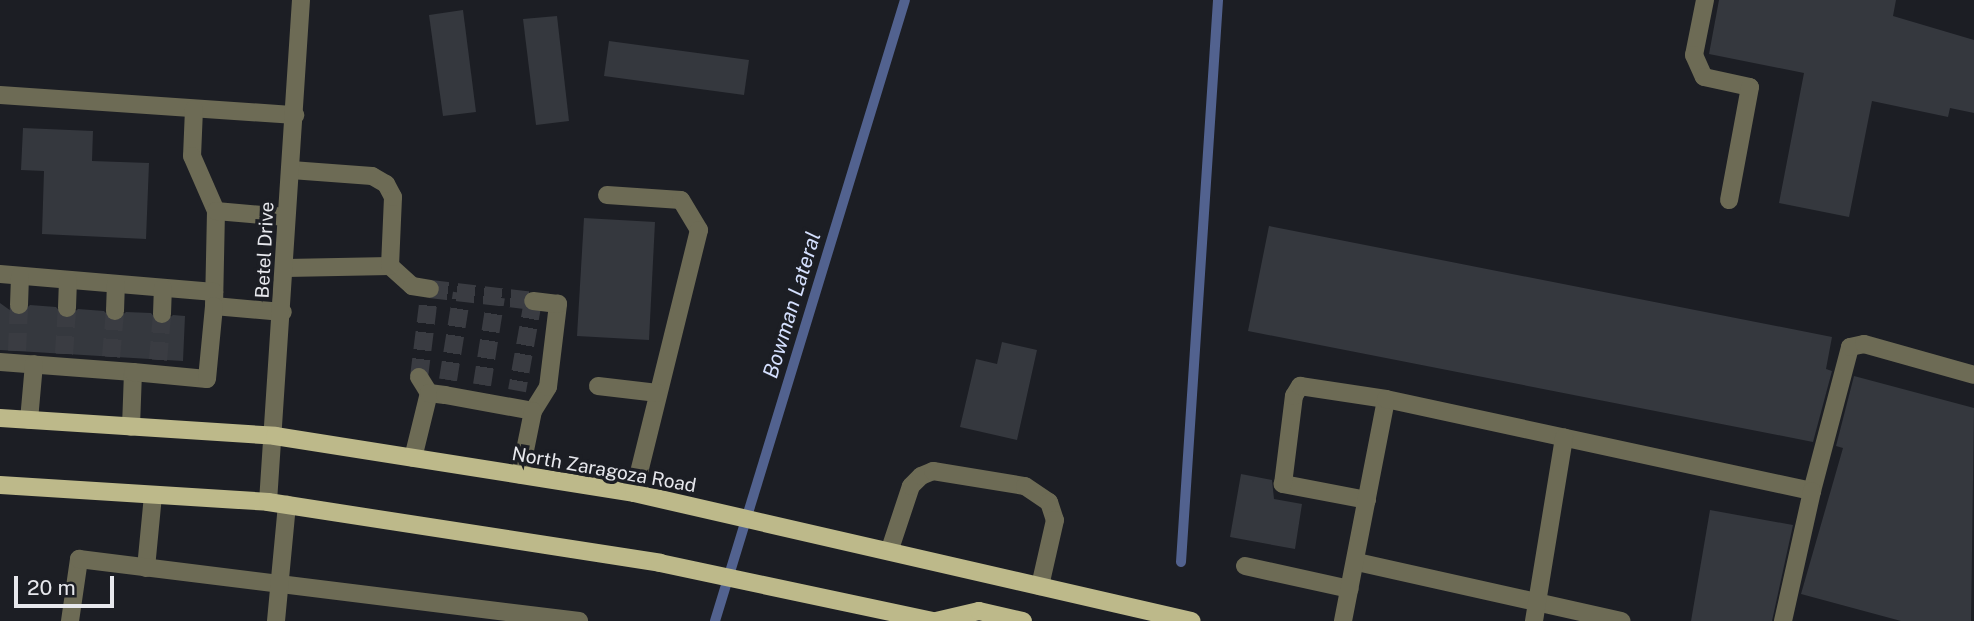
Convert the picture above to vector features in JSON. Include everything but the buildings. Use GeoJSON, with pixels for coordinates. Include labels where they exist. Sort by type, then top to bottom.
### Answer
{"type":"FeatureCollection","features":[{"type":"Feature","properties":{"kind":"main road","name":"North Zaragoza Road"},"geometry":{"type":"LineString","coordinates":[[0,418],[275,436],[634,493],[891,549],[1191,621]]}},
{"type":"Feature","properties":{"kind":"main road"},"geometry":{"type":"LineString","coordinates":[[0,485],[268,502],[660,563],[934,621],[979,611],[1023,621]]}},
{"type":"Feature","properties":{"kind":"street","name":"Betel Drive"},"geometry":{"type":"LineString","coordinates":[[268,502],[275,436],[301,0]]}},
{"type":"Feature","properties":{"kind":"street"},"geometry":{"type":"LineString","coordinates":[[1705,0],[1694,55],[1704,77],[1750,87],[1730,200]]}},
{"type":"Feature","properties":{"kind":"street"},"geometry":{"type":"LineString","coordinates":[[0,95],[295,115]]}},
{"type":"Feature","properties":{"kind":"street"},"geometry":{"type":"LineString","coordinates":[[29,420],[17,360],[111,363],[133,372],[158,367],[207,379],[214,299],[216,211],[192,156],[194,110]]}},
{"type":"Feature","properties":{"kind":"street"},"geometry":{"type":"LineString","coordinates":[[291,170],[372,176],[386,184],[393,197],[390,266]]}},
{"type":"Feature","properties":{"kind":"street"},"geometry":{"type":"LineString","coordinates":[[607,195],[681,200],[699,230],[634,493]]}},
{"type":"Feature","properties":{"kind":"street"},"geometry":{"type":"LineString","coordinates":[[216,211],[286,217]]}},
{"type":"Feature","properties":{"kind":"street"},"geometry":{"type":"LineString","coordinates":[[286,268],[390,266],[412,286],[430,289]]}},
{"type":"Feature","properties":{"kind":"street"},"geometry":{"type":"LineString","coordinates":[[0,274],[163,288],[283,312]]}},
{"type":"Feature","properties":{"kind":"street"},"geometry":{"type":"LineString","coordinates":[[19,305],[20,276]]}},
{"type":"Feature","properties":{"kind":"street"},"geometry":{"type":"LineString","coordinates":[[67,308],[68,280]]}},
{"type":"Feature","properties":{"kind":"street"},"geometry":{"type":"LineString","coordinates":[[115,311],[116,284]]}},
{"type":"Feature","properties":{"kind":"street"},"geometry":{"type":"LineString","coordinates":[[162,314],[163,288]]}},
{"type":"Feature","properties":{"kind":"street"},"geometry":{"type":"LineString","coordinates":[[520,475],[533,411],[548,387],[558,304],[533,301]]}},
{"type":"Feature","properties":{"kind":"street"},"geometry":{"type":"LineString","coordinates":[[1783,621],[1812,491],[1850,347],[1864,344],[1974,374]]}},
{"type":"Feature","properties":{"kind":"street"},"geometry":{"type":"LineString","coordinates":[[131,427],[133,372]]}},
{"type":"Feature","properties":{"kind":"street"},"geometry":{"type":"LineString","coordinates":[[419,377],[441,389],[515,399],[533,411]]}},
{"type":"Feature","properties":{"kind":"street"},"geometry":{"type":"LineString","coordinates":[[598,386],[658,393]]}},
{"type":"Feature","properties":{"kind":"street"},"geometry":{"type":"LineString","coordinates":[[1367,500],[1283,484],[1294,396],[1300,386],[1386,399],[1812,491]]}},
{"type":"Feature","properties":{"kind":"street"},"geometry":{"type":"LineString","coordinates":[[413,458],[441,389]]}},
{"type":"Feature","properties":{"kind":"street"},"geometry":{"type":"LineString","coordinates":[[1343,621],[1357,562],[1386,399]]}},
{"type":"Feature","properties":{"kind":"street"},"geometry":{"type":"LineString","coordinates":[[1534,621],[1563,438]]}},
{"type":"Feature","properties":{"kind":"street"},"geometry":{"type":"LineString","coordinates":[[891,549],[911,486],[921,476],[933,471],[1025,486],[1049,502],[1055,520],[1040,586]]}},
{"type":"Feature","properties":{"kind":"street"},"geometry":{"type":"LineString","coordinates":[[146,568],[153,495]]}},
{"type":"Feature","properties":{"kind":"street"},"geometry":{"type":"LineString","coordinates":[[276,621],[287,505]]}},
{"type":"Feature","properties":{"kind":"street"},"geometry":{"type":"LineString","coordinates":[[70,621],[79,559],[279,586],[579,621]]}},
{"type":"Feature","properties":{"kind":"street"},"geometry":{"type":"LineString","coordinates":[[1357,562],[1622,621]]}},
{"type":"Feature","properties":{"kind":"street"},"geometry":{"type":"LineString","coordinates":[[1245,566],[1350,589]]}},
{"type":"Feature","properties":{"kind":"waterway","name":"Bowman Lateral"},"geometry":{"type":"LineString","coordinates":[[715,621],[905,0]]}},
{"type":"Feature","properties":{"kind":"waterway"},"geometry":{"type":"LineString","coordinates":[[1181,562],[1218,0]]}},
{"type":"Feature","properties":{"kind":"tunnel"},"geometry":{"type":"LineString","coordinates":[[419,377],[430,289],[533,301],[517,391]]}},
{"type":"Feature","properties":{"kind":"tunnel"},"geometry":{"type":"LineString","coordinates":[[448,380],[462,293]]}},
{"type":"Feature","properties":{"kind":"tunnel"},"geometry":{"type":"LineString","coordinates":[[482,385],[496,297]]}},
{"type":"Feature","properties":{"kind":"tunnel"},"geometry":{"type":"LineString","coordinates":[[17,351],[19,305]]}},
{"type":"Feature","properties":{"kind":"tunnel"},"geometry":{"type":"LineString","coordinates":[[64,354],[67,308]]}},
{"type":"Feature","properties":{"kind":"tunnel"},"geometry":{"type":"LineString","coordinates":[[111,357],[115,311]]}},
{"type":"Feature","properties":{"kind":"tunnel"},"geometry":{"type":"LineString","coordinates":[[158,360],[162,314]]}}]}
